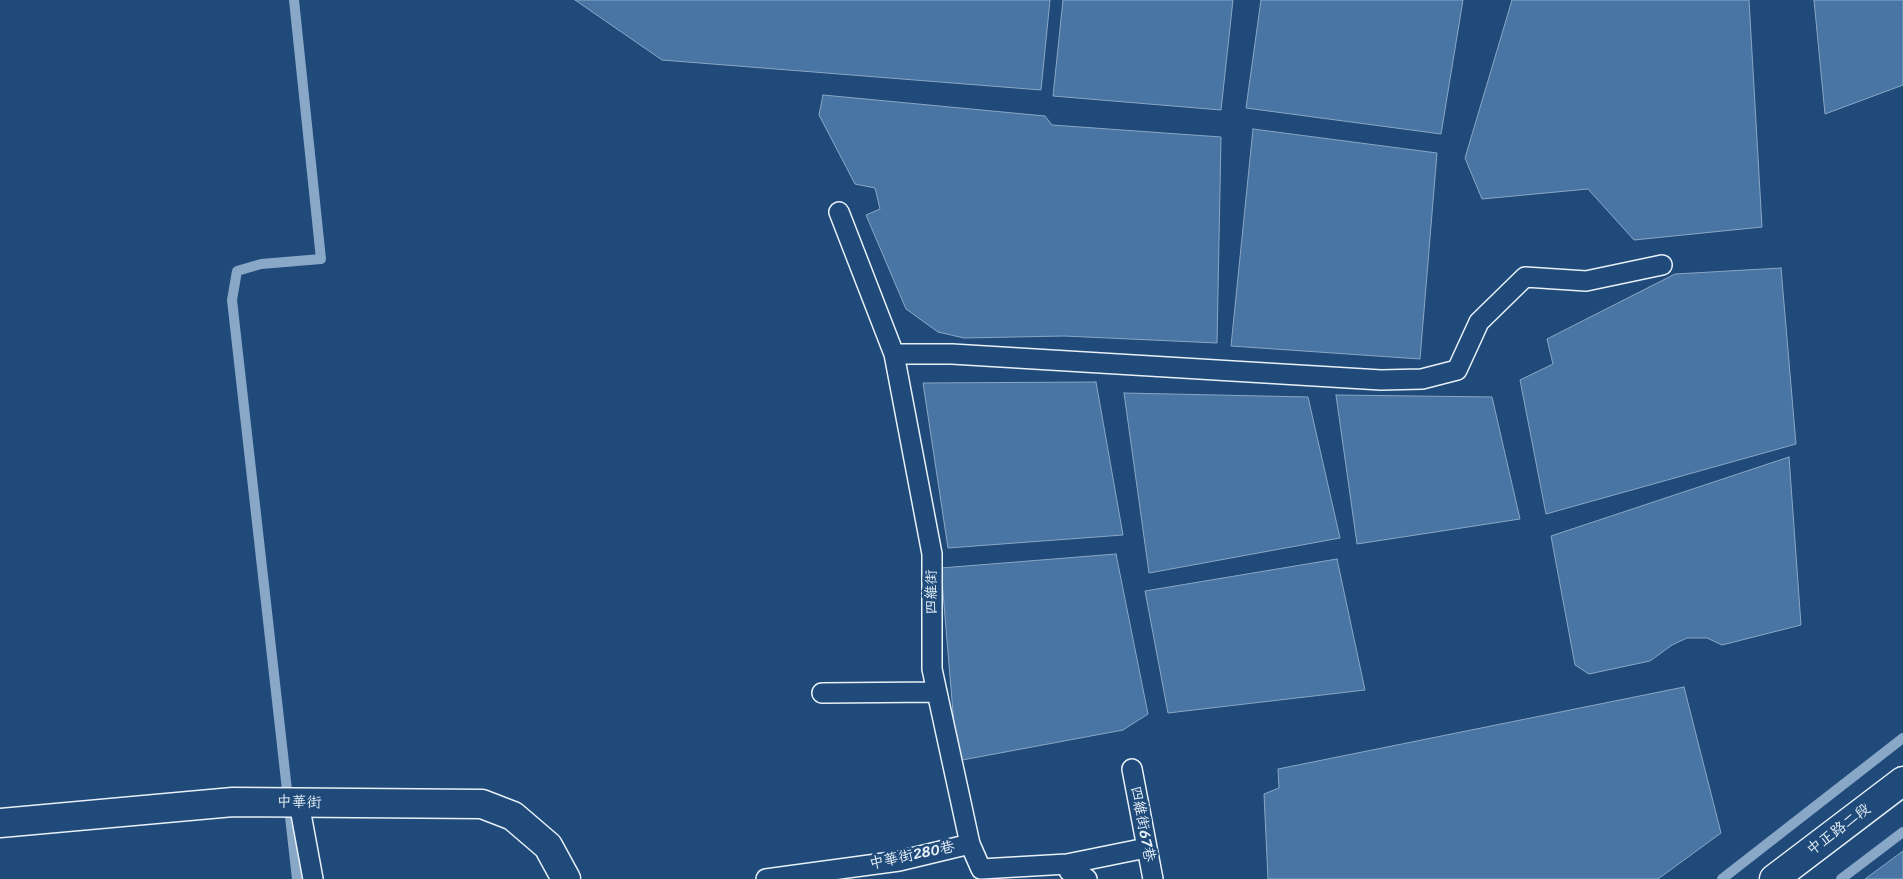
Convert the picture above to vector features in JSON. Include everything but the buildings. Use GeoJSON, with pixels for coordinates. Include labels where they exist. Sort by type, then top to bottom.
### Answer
{"type":"FeatureCollection","features":[{"type":"Feature","properties":{"kind":"street","name":"中正路二段"},"geometry":{"type":"LineString","coordinates":[[1774,879],[1903,781]]}},
{"type":"Feature","properties":{"kind":"street","name":"中華街"},"geometry":{"type":"LineString","coordinates":[[0,823],[232,802],[482,804],[513,816],[548,846],[566,879]]}},
{"type":"Feature","properties":{"kind":"lane","name":"四維街"},"geometry":{"type":"LineString","coordinates":[[839,212],[894,354],[932,554],[932,669],[970,844],[981,869],[1070,871]]}},
{"type":"Feature","properties":{"kind":"lane"},"geometry":{"type":"LineString","coordinates":[[894,354],[952,354],[1381,380],[1422,379],[1457,370],[1479,322],[1525,277],[1586,281],[1662,265]]}},
{"type":"Feature","properties":{"kind":"lane"},"geometry":{"type":"LineString","coordinates":[[822,693],[937,692]]}},
{"type":"Feature","properties":{"kind":"lane","name":"四維街67巷"},"geometry":{"type":"LineString","coordinates":[[1132,769],[1153,879]]}},
{"type":"Feature","properties":{"kind":"lane"},"geometry":{"type":"LineString","coordinates":[[298,803],[313,879]]}},
{"type":"Feature","properties":{"kind":"lane","name":"中華街280巷"},"geometry":{"type":"LineString","coordinates":[[766,879],[899,861],[970,844]]}},
{"type":"Feature","properties":{"kind":"lane"},"geometry":{"type":"LineString","coordinates":[[1070,871],[1146,848]]}},
{"type":"Feature","properties":{"kind":"lane"},"geometry":{"type":"LineString","coordinates":[[1070,871],[1087,879]]}},
{"type":"Feature","properties":{"kind":"water"},"geometry":{"type":"Polygon","coordinates":[[[575,0],[1050,0],[1041,90],[662,60],[575,0]]]}},
{"type":"Feature","properties":{"kind":"water"},"geometry":{"type":"Polygon","coordinates":[[[1063,0],[1233,0],[1221,110],[1053,96],[1063,0]]]}},
{"type":"Feature","properties":{"kind":"water"},"geometry":{"type":"Polygon","coordinates":[[[1261,0],[1463,0],[1441,134],[1246,108],[1261,0]]]}},
{"type":"Feature","properties":{"kind":"water"},"geometry":{"type":"Polygon","coordinates":[[[1512,0],[1749,0],[1762,227],[1634,240],[1588,189],[1482,199],[1465,158],[1512,0]]]}},
{"type":"Feature","properties":{"kind":"water"},"geometry":{"type":"Polygon","coordinates":[[[1814,0],[1903,0],[1903,85],[1825,114],[1814,0]]]}},
{"type":"Feature","properties":{"kind":"water"},"geometry":{"type":"Polygon","coordinates":[[[823,95],[1045,116],[1052,125],[1221,137],[1217,343],[1064,336],[964,338],[938,332],[906,309],[866,215],[880,209],[875,188],[855,184],[819,115],[823,95]]]}},
{"type":"Feature","properties":{"kind":"water"},"geometry":{"type":"Polygon","coordinates":[[[1253,129],[1437,153],[1420,359],[1231,346],[1253,129]]]}},
{"type":"Feature","properties":{"kind":"water"},"geometry":{"type":"Polygon","coordinates":[[[1781,268],[1796,444],[1546,514],[1520,380],[1553,364],[1547,339],[1675,274],[1781,268]]]}},
{"type":"Feature","properties":{"kind":"water"},"geometry":{"type":"Polygon","coordinates":[[[1096,382],[1123,535],[948,548],[923,383],[1096,382]]]}},
{"type":"Feature","properties":{"kind":"water"},"geometry":{"type":"Polygon","coordinates":[[[1124,393],[1308,397],[1340,538],[1149,573],[1124,393]]]}},
{"type":"Feature","properties":{"kind":"water"},"geometry":{"type":"Polygon","coordinates":[[[1336,395],[1492,397],[1520,519],[1357,544],[1336,395]]]}},
{"type":"Feature","properties":{"kind":"water"},"geometry":{"type":"Polygon","coordinates":[[[1789,457],[1801,625],[1722,645],[1707,638],[1687,638],[1672,645],[1650,661],[1589,674],[1575,665],[1551,536],[1789,457]]]}},
{"type":"Feature","properties":{"kind":"water"},"geometry":{"type":"Polygon","coordinates":[[[1116,554],[1148,714],[1123,730],[957,761],[941,568],[1116,554]]]}},
{"type":"Feature","properties":{"kind":"water"},"geometry":{"type":"Polygon","coordinates":[[[1337,559],[1365,690],[1168,713],[1145,591],[1337,559]]]}},
{"type":"Feature","properties":{"kind":"water"},"geometry":{"type":"Polygon","coordinates":[[[1684,687],[1721,833],[1658,879],[1268,879],[1264,794],[1279,788],[1278,769],[1684,687]]]}},
{"type":"Feature","properties":{"kind":"water"},"geometry":{"type":"Polygon","coordinates":[[[1903,851],[1903,879],[1865,879],[1903,851]]]}},
{"type":"Feature","properties":{"kind":"waterway"},"geometry":{"type":"LineString","coordinates":[[294,0],[321,259],[261,264],[237,271],[232,300],[297,879]]}},
{"type":"Feature","properties":{"kind":"waterway"},"geometry":{"type":"LineString","coordinates":[[1722,879],[1903,738]]}},
{"type":"Feature","properties":{"kind":"waterway"},"geometry":{"type":"LineString","coordinates":[[1841,879],[1903,832]]}}]}
